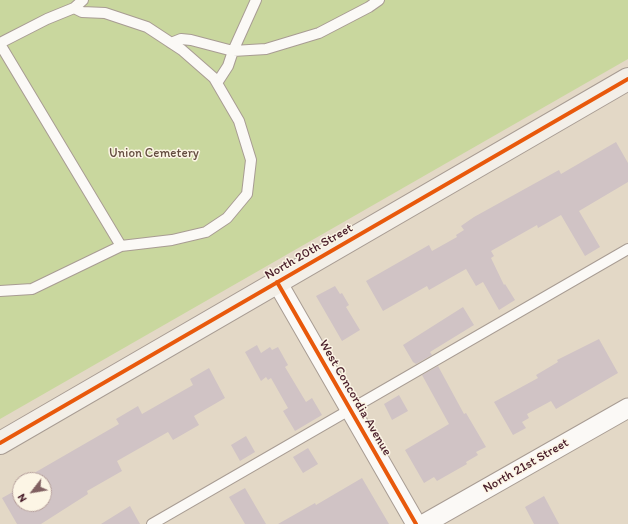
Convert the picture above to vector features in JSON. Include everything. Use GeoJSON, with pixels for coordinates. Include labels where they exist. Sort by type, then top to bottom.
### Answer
{"type":"FeatureCollection","features":[{"type":"Feature","properties":{"kind":"main road","name":"North 20th Street"},"geometry":{"type":"LineString","coordinates":[[0,443],[628,79]]}},
{"type":"Feature","properties":{"kind":"street","name":"West Concordia Avenue"},"geometry":{"type":"LineString","coordinates":[[277,282],[416,524]]}},
{"type":"Feature","properties":{"kind":"street","name":"North 21st Street"},"geometry":{"type":"LineString","coordinates":[[424,524],[628,408]]}},
{"type":"Feature","properties":{"kind":"lane"},"geometry":{"type":"LineString","coordinates":[[83,0],[74,8],[47,19],[0,43],[121,246]]}},
{"type":"Feature","properties":{"kind":"lane"},"geometry":{"type":"LineString","coordinates":[[218,83],[228,66],[233,50],[256,0]]}},
{"type":"Feature","properties":{"kind":"lane"},"geometry":{"type":"LineString","coordinates":[[171,43],[181,39],[233,50],[266,49],[319,33],[369,7],[378,0]]}},
{"type":"Feature","properties":{"kind":"lane"},"geometry":{"type":"LineString","coordinates":[[0,290],[32,289],[121,246],[172,240],[206,232],[227,218],[247,194],[251,160],[239,121],[214,78],[171,43],[147,27],[105,13],[82,12],[74,8]]}},
{"type":"Feature","properties":{"kind":"lane"},"geometry":{"type":"LineString","coordinates":[[152,524],[350,411],[628,249]]}},
{"type":"Feature","properties":{"kind":"green space","name":"Union Cemetery"},"geometry":{"type":"Polygon","coordinates":[[[0,0],[628,0],[628,59],[0,419],[0,0]]]}},
{"type":"Feature","properties":{"kind":"building"},"geometry":{"type":"Polygon","coordinates":[[[616,142],[628,163],[628,182],[579,211],[600,247],[585,256],[561,215],[538,228],[537,225],[491,251],[494,256],[491,258],[504,285],[505,284],[515,300],[499,310],[483,282],[476,286],[466,269],[429,290],[427,286],[383,311],[366,281],[429,245],[432,251],[457,237],[456,235],[464,230],[461,226],[474,217],[559,170],[561,174],[616,142]]]}},
{"type":"Feature","properties":{"kind":"building"},"geometry":{"type":"Polygon","coordinates":[[[335,286],[340,294],[342,293],[349,305],[346,307],[360,330],[342,341],[316,296],[335,286]]]}},
{"type":"Feature","properties":{"kind":"building"},"geometry":{"type":"Polygon","coordinates":[[[463,307],[474,325],[430,352],[432,355],[416,364],[413,362],[403,345],[463,307]]]}},
{"type":"Feature","properties":{"kind":"building"},"geometry":{"type":"Polygon","coordinates":[[[599,339],[618,373],[556,409],[551,401],[527,414],[529,418],[522,422],[526,428],[513,435],[494,402],[538,378],[536,375],[558,362],[557,360],[599,339]]]}},
{"type":"Feature","properties":{"kind":"building"},"geometry":{"type":"Polygon","coordinates":[[[257,345],[261,353],[270,347],[272,350],[278,347],[288,365],[285,367],[306,402],[312,398],[322,415],[295,431],[283,411],[288,408],[271,378],[268,380],[266,377],[261,381],[245,352],[257,345]]]}},
{"type":"Feature","properties":{"kind":"building"},"geometry":{"type":"Polygon","coordinates":[[[438,366],[464,414],[466,413],[486,447],[476,452],[478,455],[466,462],[467,464],[437,481],[434,477],[424,483],[405,450],[449,424],[422,375],[438,366]]]}},
{"type":"Feature","properties":{"kind":"building"},"geometry":{"type":"Polygon","coordinates":[[[209,368],[225,398],[194,416],[199,425],[173,440],[168,432],[117,461],[122,471],[87,491],[88,494],[41,524],[17,524],[2,498],[12,492],[12,512],[52,512],[52,472],[36,472],[119,424],[116,419],[138,406],[142,414],[193,385],[190,379],[209,368]]]}},
{"type":"Feature","properties":{"kind":"building"},"geometry":{"type":"Polygon","coordinates":[[[399,395],[408,411],[392,420],[384,404],[399,395]]]}},
{"type":"Feature","properties":{"kind":"building"},"geometry":{"type":"Polygon","coordinates":[[[246,436],[255,452],[240,461],[231,445],[246,436]]]}},
{"type":"Feature","properties":{"kind":"building"},"geometry":{"type":"Polygon","coordinates":[[[308,448],[318,464],[303,473],[293,457],[308,448]]]}},
{"type":"Feature","properties":{"kind":"building"},"geometry":{"type":"Polygon","coordinates":[[[362,478],[389,524],[278,524],[315,503],[316,505],[362,478]]]}},
{"type":"Feature","properties":{"kind":"building"},"geometry":{"type":"Polygon","coordinates":[[[245,488],[266,524],[245,524],[229,497],[245,488]]]}},
{"type":"Feature","properties":{"kind":"building"},"geometry":{"type":"Polygon","coordinates":[[[544,496],[559,524],[534,524],[525,507],[544,496]]]}},
{"type":"Feature","properties":{"kind":"building"},"geometry":{"type":"Polygon","coordinates":[[[130,506],[140,524],[101,524],[130,506]]]}},
{"type":"Feature","properties":{"kind":"cycle path"},"geometry":{"type":"LineString","coordinates":[[0,443],[628,79]]}},
{"type":"Feature","properties":{"kind":"cycle path"},"geometry":{"type":"LineString","coordinates":[[277,282],[416,524]]}}]}
